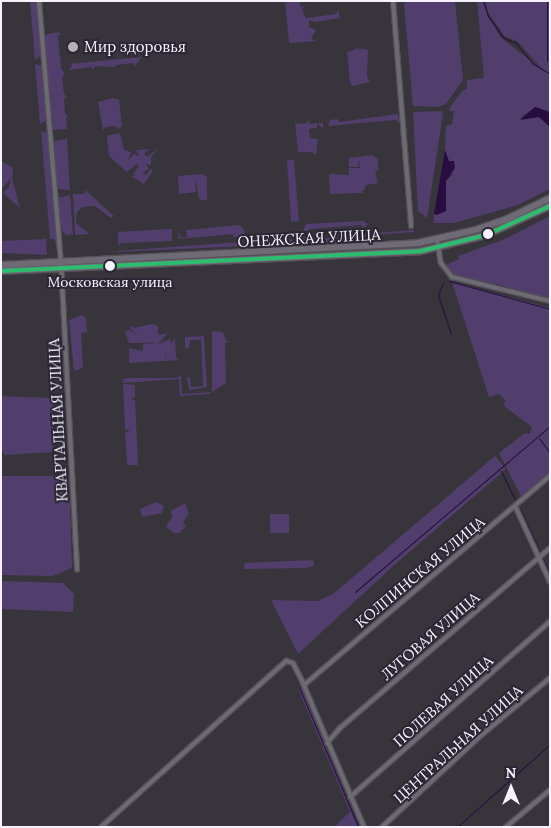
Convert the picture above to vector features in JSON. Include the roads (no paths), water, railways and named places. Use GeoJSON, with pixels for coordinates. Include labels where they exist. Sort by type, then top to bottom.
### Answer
{"type":"FeatureCollection","features":[{"type":"Feature","properties":{"kind":"main road","name":"ОНЕЖСКАЯ УЛИЦА"},"geometry":{"type":"LineString","coordinates":[[61,265],[378,247],[437,239],[509,218],[550,198]]}},
{"type":"Feature","properties":{"kind":"main road","name":"ОНЕЖСКАЯ УЛИЦА"},"geometry":{"type":"LineString","coordinates":[[61,265],[381,255],[439,247],[512,225],[550,206]]}},
{"type":"Feature","properties":{"kind":"main road"},"geometry":{"type":"LineString","coordinates":[[1,265],[61,265]]}},
{"type":"Feature","properties":{"kind":"main road"},"geometry":{"type":"LineString","coordinates":[[1,271],[61,265]]}},
{"type":"Feature","properties":{"kind":"street"},"geometry":{"type":"LineString","coordinates":[[39,1],[61,265]]}},
{"type":"Feature","properties":{"kind":"street"},"geometry":{"type":"LineString","coordinates":[[393,1],[411,226]]}},
{"type":"Feature","properties":{"kind":"street"},"geometry":{"type":"LineString","coordinates":[[437,239],[441,263],[452,277],[550,301]]}},
{"type":"Feature","properties":{"kind":"street","name":"КВАРТАЛЬНАЯ УЛИЦА"},"geometry":{"type":"LineString","coordinates":[[61,265],[77,570]]}},
{"type":"Feature","properties":{"kind":"street","name":"КОЛПИНСКАЯ УЛИЦА"},"geometry":{"type":"LineString","coordinates":[[304,685],[516,508],[550,476]]}},
{"type":"Feature","properties":{"kind":"street"},"geometry":{"type":"LineString","coordinates":[[516,508],[550,582]]}},
{"type":"Feature","properties":{"kind":"street","name":"ЛУГОВАЯ УЛИЦА"},"geometry":{"type":"LineString","coordinates":[[327,743],[340,728],[550,548]]}},
{"type":"Feature","properties":{"kind":"street","name":"ПОЛЕВАЯ УЛИЦА"},"geometry":{"type":"LineString","coordinates":[[350,797],[550,621]]}},
{"type":"Feature","properties":{"kind":"street"},"geometry":{"type":"LineString","coordinates":[[101,827],[282,663],[293,663],[364,827]]}},
{"type":"Feature","properties":{"kind":"street","name":"ЦЕНТРАЛЬНАЯ УЛИЦА"},"geometry":{"type":"LineString","coordinates":[[382,827],[478,738],[550,678]]}},
{"type":"Feature","properties":{"kind":"street"},"geometry":{"type":"LineString","coordinates":[[506,827],[550,790]]}},
{"type":"Feature","properties":{"kind":"waterway"},"geometry":{"type":"LineString","coordinates":[[483,1],[488,16],[504,38],[516,43],[532,63],[550,74]]}},
{"type":"Feature","properties":{"kind":"waterway"},"geometry":{"type":"LineString","coordinates":[[547,1],[547,61]]}},
{"type":"Feature","properties":{"kind":"waterway"},"geometry":{"type":"LineString","coordinates":[[449,281],[550,309]]}},
{"type":"Feature","properties":{"kind":"waterway"},"geometry":{"type":"LineString","coordinates":[[443,283],[438,295],[451,334]]}},
{"type":"Feature","properties":{"kind":"waterway"},"geometry":{"type":"LineString","coordinates":[[495,284],[545,298]]}},
{"type":"Feature","properties":{"kind":"waterway"},"geometry":{"type":"LineString","coordinates":[[355,592],[550,426]]}},
{"type":"Feature","properties":{"kind":"waterway"},"geometry":{"type":"LineString","coordinates":[[539,438],[550,453]]}},
{"type":"Feature","properties":{"kind":"waterway"},"geometry":{"type":"LineString","coordinates":[[501,471],[516,502]]}},
{"type":"Feature","properties":{"kind":"waterway"},"geometry":{"type":"LineString","coordinates":[[520,509],[540,552]]}},
{"type":"Feature","properties":{"kind":"waterway"},"geometry":{"type":"LineString","coordinates":[[330,734],[534,557]]}},
{"type":"Feature","properties":{"kind":"waterway"},"geometry":{"type":"LineString","coordinates":[[543,559],[550,574]]}},
{"type":"Feature","properties":{"kind":"waterway"},"geometry":{"type":"LineString","coordinates":[[299,687],[358,827]]}},
{"type":"Feature","properties":{"kind":"waterway"},"geometry":{"type":"LineString","coordinates":[[457,827],[550,744]]}},
{"type":"Feature","properties":{"kind":"place","name":"Мир здоровья"},"geometry":{"type":"Point","coordinates":[73,47]}},
{"type":"Feature","properties":{"kind":"place","name":"Московская улица"},"geometry":{"type":"Point","coordinates":[110,266]}}]}
